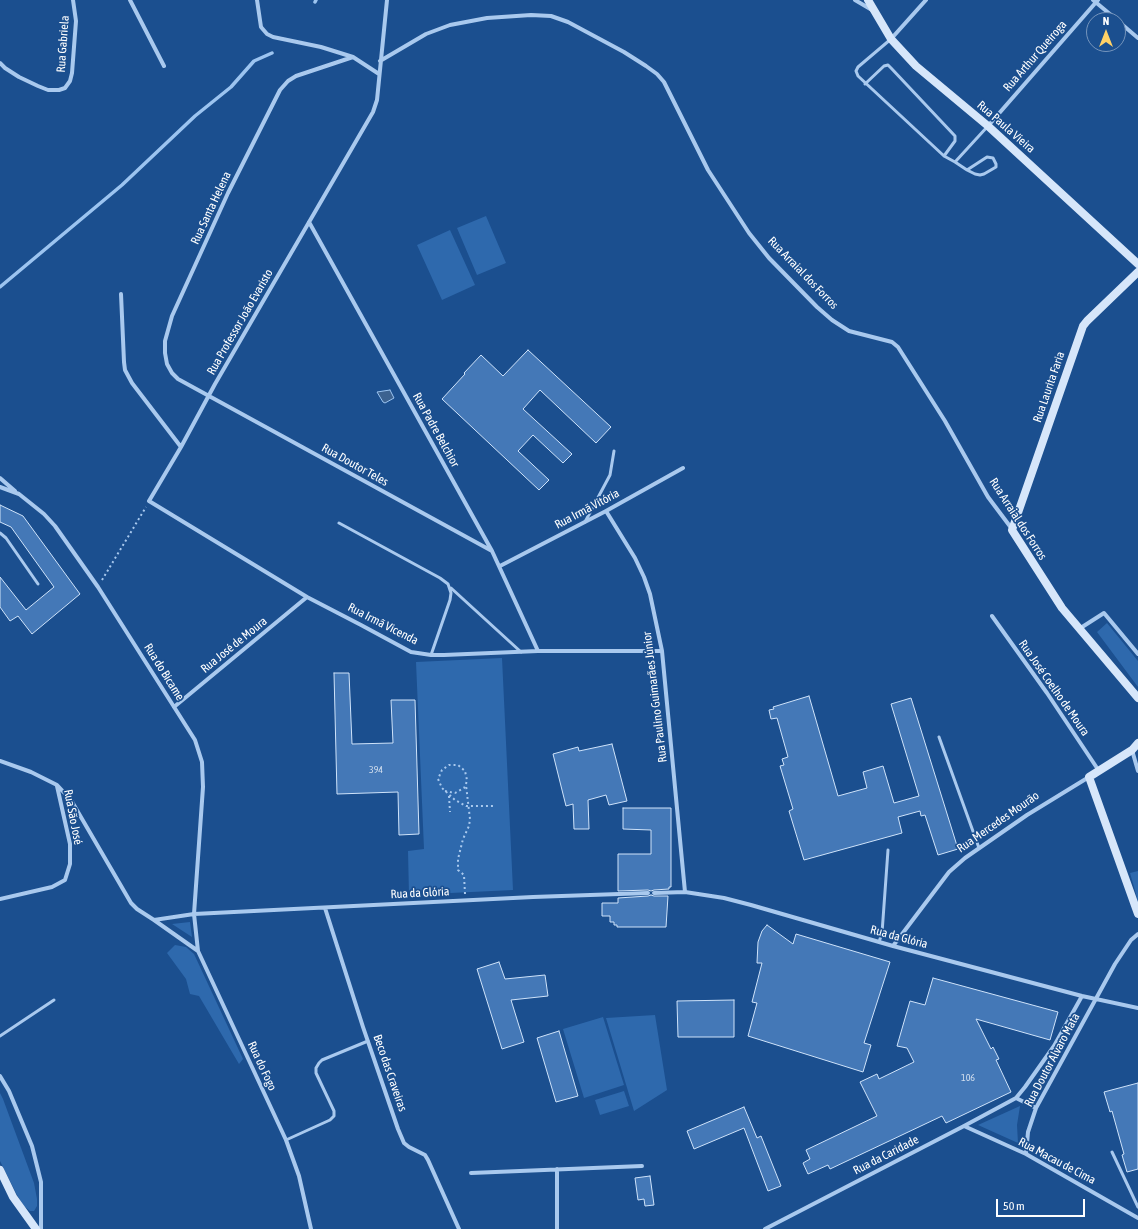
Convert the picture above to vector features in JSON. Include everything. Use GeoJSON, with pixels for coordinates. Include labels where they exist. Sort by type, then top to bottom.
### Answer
{"type":"FeatureCollection","features":[{"type":"Feature","properties":{"kind":"main road","name":"Rua Paula Vieira"},"geometry":{"type":"LineString","coordinates":[[868,0],[891,39],[932,81],[988,126],[1138,264]]}},
{"type":"Feature","properties":{"kind":"main road","name":"Rua Laurita Faria"},"geometry":{"type":"LineString","coordinates":[[1012,530],[1083,326],[1087,320],[1138,272]]}},
{"type":"Feature","properties":{"kind":"main road","name":"Rua Arraial dos Forros"},"geometry":{"type":"LineString","coordinates":[[1012,530],[1062,608],[1138,698]]}},
{"type":"Feature","properties":{"kind":"main road","name":"Rua Mercedes Mourão"},"geometry":{"type":"LineString","coordinates":[[1090,777],[1132,750],[1138,743]]}},
{"type":"Feature","properties":{"kind":"main road"},"geometry":{"type":"LineString","coordinates":[[1090,777],[1138,914]]}},
{"type":"Feature","properties":{"kind":"main road"},"geometry":{"type":"LineString","coordinates":[[0,1170],[13,1197],[36,1229]]}},
{"type":"Feature","properties":{"kind":"street","name":"Rua Gabriela"},"geometry":{"type":"LineString","coordinates":[[0,62],[12,72],[48,90],[59,90],[65,88],[70,81],[72,73],[76,21],[73,0]]}},
{"type":"Feature","properties":{"kind":"street"},"geometry":{"type":"LineString","coordinates":[[130,0],[164,66]]}},
{"type":"Feature","properties":{"kind":"street"},"geometry":{"type":"LineString","coordinates":[[257,0],[260,26],[267,34],[273,37],[321,47],[353,57],[379,74]]}},
{"type":"Feature","properties":{"kind":"street","name":"Rua Professor João Evaristo"},"geometry":{"type":"LineString","coordinates":[[149,501],[373,112],[377,100],[387,0]]}},
{"type":"Feature","properties":{"kind":"street"},"geometry":{"type":"LineString","coordinates":[[855,0],[875,11]]}},
{"type":"Feature","properties":{"kind":"street"},"geometry":{"type":"LineString","coordinates":[[891,39],[926,0]]}},
{"type":"Feature","properties":{"kind":"street"},"geometry":{"type":"LineString","coordinates":[[1096,1],[1108,12]]}},
{"type":"Feature","properties":{"kind":"street","name":"Rua Arthur Queiroga"},"geometry":{"type":"LineString","coordinates":[[988,126],[1096,1]]}},
{"type":"Feature","properties":{"kind":"street","name":"Rua Arraial dos Forros"},"geometry":{"type":"LineString","coordinates":[[380,61],[426,34],[450,25],[487,18],[531,15],[551,16],[568,22],[618,49],[657,74],[664,82],[708,170],[749,233],[769,258],[817,307],[832,320],[849,331],[892,342],[898,347],[945,421],[988,497],[1012,530]]}},
{"type":"Feature","properties":{"kind":"street"},"geometry":{"type":"LineString","coordinates":[[1126,28],[1138,38]]}},
{"type":"Feature","properties":{"kind":"street","name":"Rua Santa Helena"},"geometry":{"type":"LineString","coordinates":[[209,396],[178,378],[172,373],[167,364],[165,341],[172,316],[228,193],[284,86],[296,76],[353,57]]}},
{"type":"Feature","properties":{"kind":"street","name":"Rua Padre Belchior"},"geometry":{"type":"LineString","coordinates":[[309,222],[492,551],[538,651]]}},
{"type":"Feature","properties":{"kind":"street"},"geometry":{"type":"LineString","coordinates":[[121,294],[124,362],[126,370],[132,384],[181,447]]}},
{"type":"Feature","properties":{"kind":"street","name":"Rua Doutor Teles"},"geometry":{"type":"LineString","coordinates":[[209,396],[492,551]]}},
{"type":"Feature","properties":{"kind":"street","name":"Rua Irmã Vitória"},"geometry":{"type":"LineString","coordinates":[[500,566],[606,511],[683,468]]}},
{"type":"Feature","properties":{"kind":"street"},"geometry":{"type":"LineString","coordinates":[[0,478],[19,494]]}},
{"type":"Feature","properties":{"kind":"street","name":"Rua do Bicame"},"geometry":{"type":"LineString","coordinates":[[0,487],[19,494],[44,514],[55,526],[98,587],[195,740],[202,762],[203,787],[194,914]]}},
{"type":"Feature","properties":{"kind":"street","name":"Rua Irmã Vicenda"},"geometry":{"type":"LineString","coordinates":[[149,501],[307,597],[410,652],[431,655],[538,651],[662,651]]}},
{"type":"Feature","properties":{"kind":"street","name":"Rua Paulino Guimarães Júnior"},"geometry":{"type":"LineString","coordinates":[[606,511],[644,577],[650,594],[662,651],[685,892]]}},
{"type":"Feature","properties":{"kind":"street","name":"Rua José de Moura"},"geometry":{"type":"LineString","coordinates":[[174,707],[307,597]]}},
{"type":"Feature","properties":{"kind":"street"},"geometry":{"type":"LineString","coordinates":[[1080,629],[1104,613],[1138,654]]}},
{"type":"Feature","properties":{"kind":"street","name":"Rua José Coelho de Moura"},"geometry":{"type":"LineString","coordinates":[[992,616],[1047,693],[1099,771]]}},
{"type":"Feature","properties":{"kind":"street"},"geometry":{"type":"LineString","coordinates":[[1132,750],[1138,771]]}},
{"type":"Feature","properties":{"kind":"street"},"geometry":{"type":"LineString","coordinates":[[0,761],[31,772],[57,785],[71,800],[131,903],[140,912],[154,920],[198,952]]}},
{"type":"Feature","properties":{"kind":"street","name":"Rua Mercedes Mourão"},"geometry":{"type":"LineString","coordinates":[[893,946],[950,872],[979,848],[1027,815],[1090,777]]}},
{"type":"Feature","properties":{"kind":"street","name":"Rua São José"},"geometry":{"type":"LineString","coordinates":[[0,899],[52,887],[65,880],[70,864],[70,844],[57,785]]}},
{"type":"Feature","properties":{"kind":"street","name":"Rua da Glória"},"geometry":{"type":"LineString","coordinates":[[654,893],[685,892],[751,904],[893,946],[1082,996],[1138,1008]]}},
{"type":"Feature","properties":{"kind":"street","name":"Rua da Glória"},"geometry":{"type":"LineString","coordinates":[[154,920],[194,914],[465,900],[648,893]]}},
{"type":"Feature","properties":{"kind":"street","name":"Beco das Craveiras"},"geometry":{"type":"LineString","coordinates":[[325,908],[398,1129],[404,1143],[409,1148],[424,1155],[428,1160],[459,1229]]}},
{"type":"Feature","properties":{"kind":"street","name":"Rua do Fogo"},"geometry":{"type":"LineString","coordinates":[[194,914],[198,952],[286,1140],[299,1176],[311,1229]]}},
{"type":"Feature","properties":{"kind":"street","name":"Rua Doutor Alvaro Mata"},"geometry":{"type":"LineString","coordinates":[[1026,1154],[1028,1132],[1036,1108],[1115,964],[1131,940],[1138,934]]}},
{"type":"Feature","properties":{"kind":"street"},"geometry":{"type":"LineString","coordinates":[[1036,1108],[1016,1098],[1054,1046],[1082,996]]}},
{"type":"Feature","properties":{"kind":"street"},"geometry":{"type":"LineString","coordinates":[[0,1076],[9,1091],[32,1146],[42,1182],[41,1229]]}},
{"type":"Feature","properties":{"kind":"street","name":"Rua da Caridade"},"geometry":{"type":"LineString","coordinates":[[765,1229],[1016,1098]]}},
{"type":"Feature","properties":{"kind":"street","name":"Rua Macau de Cima"},"geometry":{"type":"LineString","coordinates":[[964,1126],[1026,1154],[1138,1218]]}},
{"type":"Feature","properties":{"kind":"street"},"geometry":{"type":"LineString","coordinates":[[471,1173],[642,1166]]}},
{"type":"Feature","properties":{"kind":"street"},"geometry":{"type":"LineString","coordinates":[[557,1169],[557,1229]]}},
{"type":"Feature","properties":{"kind":"lane"},"geometry":{"type":"LineString","coordinates":[[891,39],[858,67],[856,71],[858,76],[944,156],[967,170],[975,174],[984,174],[996,167],[996,164],[993,158],[987,157],[967,170]]}},
{"type":"Feature","properties":{"kind":"lane"},"geometry":{"type":"LineString","coordinates":[[865,84],[884,66],[888,65],[955,136],[955,141],[944,156]]}},
{"type":"Feature","properties":{"kind":"lane"},"geometry":{"type":"LineString","coordinates":[[955,162],[988,126]]}},
{"type":"Feature","properties":{"kind":"lane"},"geometry":{"type":"LineString","coordinates":[[585,522],[610,475],[614,451]]}},
{"type":"Feature","properties":{"kind":"lane"},"geometry":{"type":"LineString","coordinates":[[339,523],[440,578],[521,652]]}},
{"type":"Feature","properties":{"kind":"lane"},"geometry":{"type":"LineString","coordinates":[[0,533],[6,538],[38,584]]}},
{"type":"Feature","properties":{"kind":"lane"},"geometry":{"type":"LineString","coordinates":[[431,655],[450,600],[451,588]]}},
{"type":"Feature","properties":{"kind":"lane"},"geometry":{"type":"LineString","coordinates":[[938,737],[979,848]]}},
{"type":"Feature","properties":{"kind":"lane"},"geometry":{"type":"LineString","coordinates":[[879,942],[882,933],[888,850]]}},
{"type":"Feature","properties":{"kind":"lane"},"geometry":{"type":"LineString","coordinates":[[0,1036],[54,1000]]}},
{"type":"Feature","properties":{"kind":"lane"},"geometry":{"type":"LineString","coordinates":[[286,1140],[330,1120],[334,1116],[334,1111],[316,1073],[316,1068],[319,1063],[322,1060],[368,1041]]}},
{"type":"Feature","properties":{"kind":"lane"},"geometry":{"type":"LineString","coordinates":[[1112,1152],[1138,1207]]}},
{"type":"Feature","properties":{"kind":"path"},"geometry":{"type":"LineString","coordinates":[[98,587],[149,501]]}},
{"type":"Feature","properties":{"kind":"path"},"geometry":{"type":"LineString","coordinates":[[465,900],[464,875],[458,870],[458,859],[463,839],[469,826],[469,806],[466,784],[467,775],[462,768],[454,764],[449,765],[442,770],[438,779],[439,784],[455,800],[466,806],[469,806],[493,806]]}},
{"type":"Feature","properties":{"kind":"path"},"geometry":{"type":"LineString","coordinates":[[445,791],[455,793],[464,788],[466,784]]}},
{"type":"Feature","properties":{"kind":"path"},"geometry":{"type":"LineString","coordinates":[[449,794],[450,812]]}},
{"type":"Feature","properties":{"kind":"shaded area"},"geometry":{"type":"Polygon","coordinates":[[[486,216],[506,263],[477,275],[457,228],[486,216]]]}},
{"type":"Feature","properties":{"kind":"shaded area"},"geometry":{"type":"Polygon","coordinates":[[[450,230],[475,285],[442,300],[417,245],[450,230]]]}},
{"type":"Feature","properties":{"kind":"shaded area"},"geometry":{"type":"Polygon","coordinates":[[[390,390],[394,398],[385,403],[377,392],[390,390]]]}},
{"type":"Feature","properties":{"kind":"shaded area"},"geometry":{"type":"Polygon","coordinates":[[[1107,623],[1138,661],[1138,687],[1097,632],[1107,623]]]}},
{"type":"Feature","properties":{"kind":"shaded area"},"geometry":{"type":"Polygon","coordinates":[[[502,658],[513,890],[409,895],[408,851],[424,849],[416,662],[502,658]]]}},
{"type":"Feature","properties":{"kind":"shaded area"},"geometry":{"type":"Polygon","coordinates":[[[1138,871],[1138,901],[1130,873],[1138,871]]]}},
{"type":"Feature","properties":{"kind":"shaded area"},"geometry":{"type":"Polygon","coordinates":[[[190,922],[192,937],[172,924],[190,922]]]}},
{"type":"Feature","properties":{"kind":"shaded area"},"geometry":{"type":"Polygon","coordinates":[[[175,945],[186,947],[194,954],[243,1059],[239,1064],[199,996],[190,994],[186,979],[167,953],[175,945]]]}},
{"type":"Feature","properties":{"kind":"shaded area"},"geometry":{"type":"Polygon","coordinates":[[[655,1015],[667,1090],[634,1111],[606,1018],[655,1015]]]}},
{"type":"Feature","properties":{"kind":"shaded area"},"geometry":{"type":"Polygon","coordinates":[[[603,1017],[624,1085],[584,1098],[563,1029],[603,1017]]]}},
{"type":"Feature","properties":{"kind":"shaded area"},"geometry":{"type":"Polygon","coordinates":[[[624,1091],[629,1106],[600,1115],[595,1100],[624,1091]]]}},
{"type":"Feature","properties":{"kind":"shaded area"},"geometry":{"type":"Polygon","coordinates":[[[0,1093],[34,1183],[37,1206],[34,1211],[30,1211],[24,1206],[0,1161],[0,1093]]]}},
{"type":"Feature","properties":{"kind":"shaded area"},"geometry":{"type":"Polygon","coordinates":[[[1020,1106],[1017,1125],[1018,1143],[978,1125],[1020,1106]]]}},
{"type":"Feature","properties":{"kind":"building"},"geometry":{"type":"Polygon","coordinates":[[[528,350],[611,427],[596,443],[540,390],[523,409],[572,454],[563,463],[533,435],[518,451],[549,480],[539,490],[442,399],[481,355],[503,376],[528,350]]]}},
{"type":"Feature","properties":{"kind":"building"},"geometry":{"type":"Polygon","coordinates":[[[0,505],[23,516],[80,594],[32,634],[18,616],[10,621],[0,607],[0,577],[26,610],[54,587],[11,527],[0,522],[0,505]]]}},
{"type":"Feature","properties":{"kind":"building"},"geometry":{"type":"Polygon","coordinates":[[[334,673],[349,673],[352,744],[393,743],[391,700],[415,700],[419,834],[399,835],[398,792],[337,794],[334,673]]]}},
{"type":"Feature","properties":{"kind":"building"},"geometry":{"type":"Polygon","coordinates":[[[809,696],[838,796],[867,788],[863,772],[883,766],[894,803],[919,796],[891,704],[911,698],[958,849],[938,855],[925,815],[921,816],[920,811],[898,817],[902,833],[804,860],[789,811],[793,809],[780,766],[784,765],[782,759],[788,757],[777,718],[771,719],[769,710],[774,709],[773,707],[809,696]]]}},
{"type":"Feature","properties":{"kind":"building"},"geometry":{"type":"Polygon","coordinates":[[[612,744],[627,801],[609,805],[606,795],[588,800],[589,829],[574,829],[573,804],[566,806],[553,754],[578,747],[579,751],[612,744]]]}},
{"type":"Feature","properties":{"kind":"building"},"geometry":{"type":"Polygon","coordinates":[[[623,808],[671,808],[671,887],[669,887],[669,889],[651,891],[618,891],[618,854],[651,854],[651,830],[623,829],[623,808]]]}},
{"type":"Feature","properties":{"kind":"building"},"geometry":{"type":"Polygon","coordinates":[[[651,895],[668,896],[666,927],[617,927],[617,925],[614,925],[614,922],[610,922],[610,916],[602,916],[602,903],[618,903],[618,898],[651,895]]]}},
{"type":"Feature","properties":{"kind":"building"},"geometry":{"type":"Polygon","coordinates":[[[767,925],[793,944],[796,934],[890,962],[864,1043],[871,1045],[863,1072],[748,1036],[757,1003],[752,1002],[762,963],[757,963],[758,942],[762,931],[767,925]]]}},
{"type":"Feature","properties":{"kind":"building"},"geometry":{"type":"Polygon","coordinates":[[[499,962],[505,979],[545,975],[548,996],[511,1000],[524,1042],[502,1049],[477,969],[499,962]]]}},
{"type":"Feature","properties":{"kind":"building"},"geometry":{"type":"Polygon","coordinates":[[[933,978],[1058,1012],[1050,1040],[976,1019],[991,1049],[993,1047],[999,1059],[996,1060],[1011,1092],[946,1123],[942,1116],[830,1169],[828,1165],[808,1174],[803,1163],[810,1159],[806,1150],[877,1116],[860,1082],[877,1074],[879,1079],[914,1062],[907,1048],[897,1046],[910,1001],[925,1005],[933,978]]]}},
{"type":"Feature","properties":{"kind":"building"},"geometry":{"type":"Polygon","coordinates":[[[734,1000],[734,1037],[678,1037],[677,1001],[734,1000]]]}},
{"type":"Feature","properties":{"kind":"building"},"geometry":{"type":"Polygon","coordinates":[[[559,1031],[578,1096],[556,1102],[537,1038],[559,1031]]]}},
{"type":"Feature","properties":{"kind":"building"},"geometry":{"type":"Polygon","coordinates":[[[1138,1083],[1138,1169],[1127,1172],[1122,1155],[1124,1154],[1112,1111],[1110,1112],[1104,1092],[1138,1083]]]}},
{"type":"Feature","properties":{"kind":"building"},"geometry":{"type":"Polygon","coordinates":[[[744,1107],[757,1138],[761,1136],[781,1186],[768,1191],[744,1128],[694,1149],[687,1131],[744,1107]]]}},
{"type":"Feature","properties":{"kind":"building"},"geometry":{"type":"Polygon","coordinates":[[[650,1176],[654,1205],[645,1206],[644,1199],[638,1200],[635,1178],[650,1176]]]}},
{"type":"Feature","properties":{"kind":"waterway"},"geometry":{"type":"LineString","coordinates":[[0,287],[122,185],[195,116],[231,87],[254,61],[272,53]]}}]}
